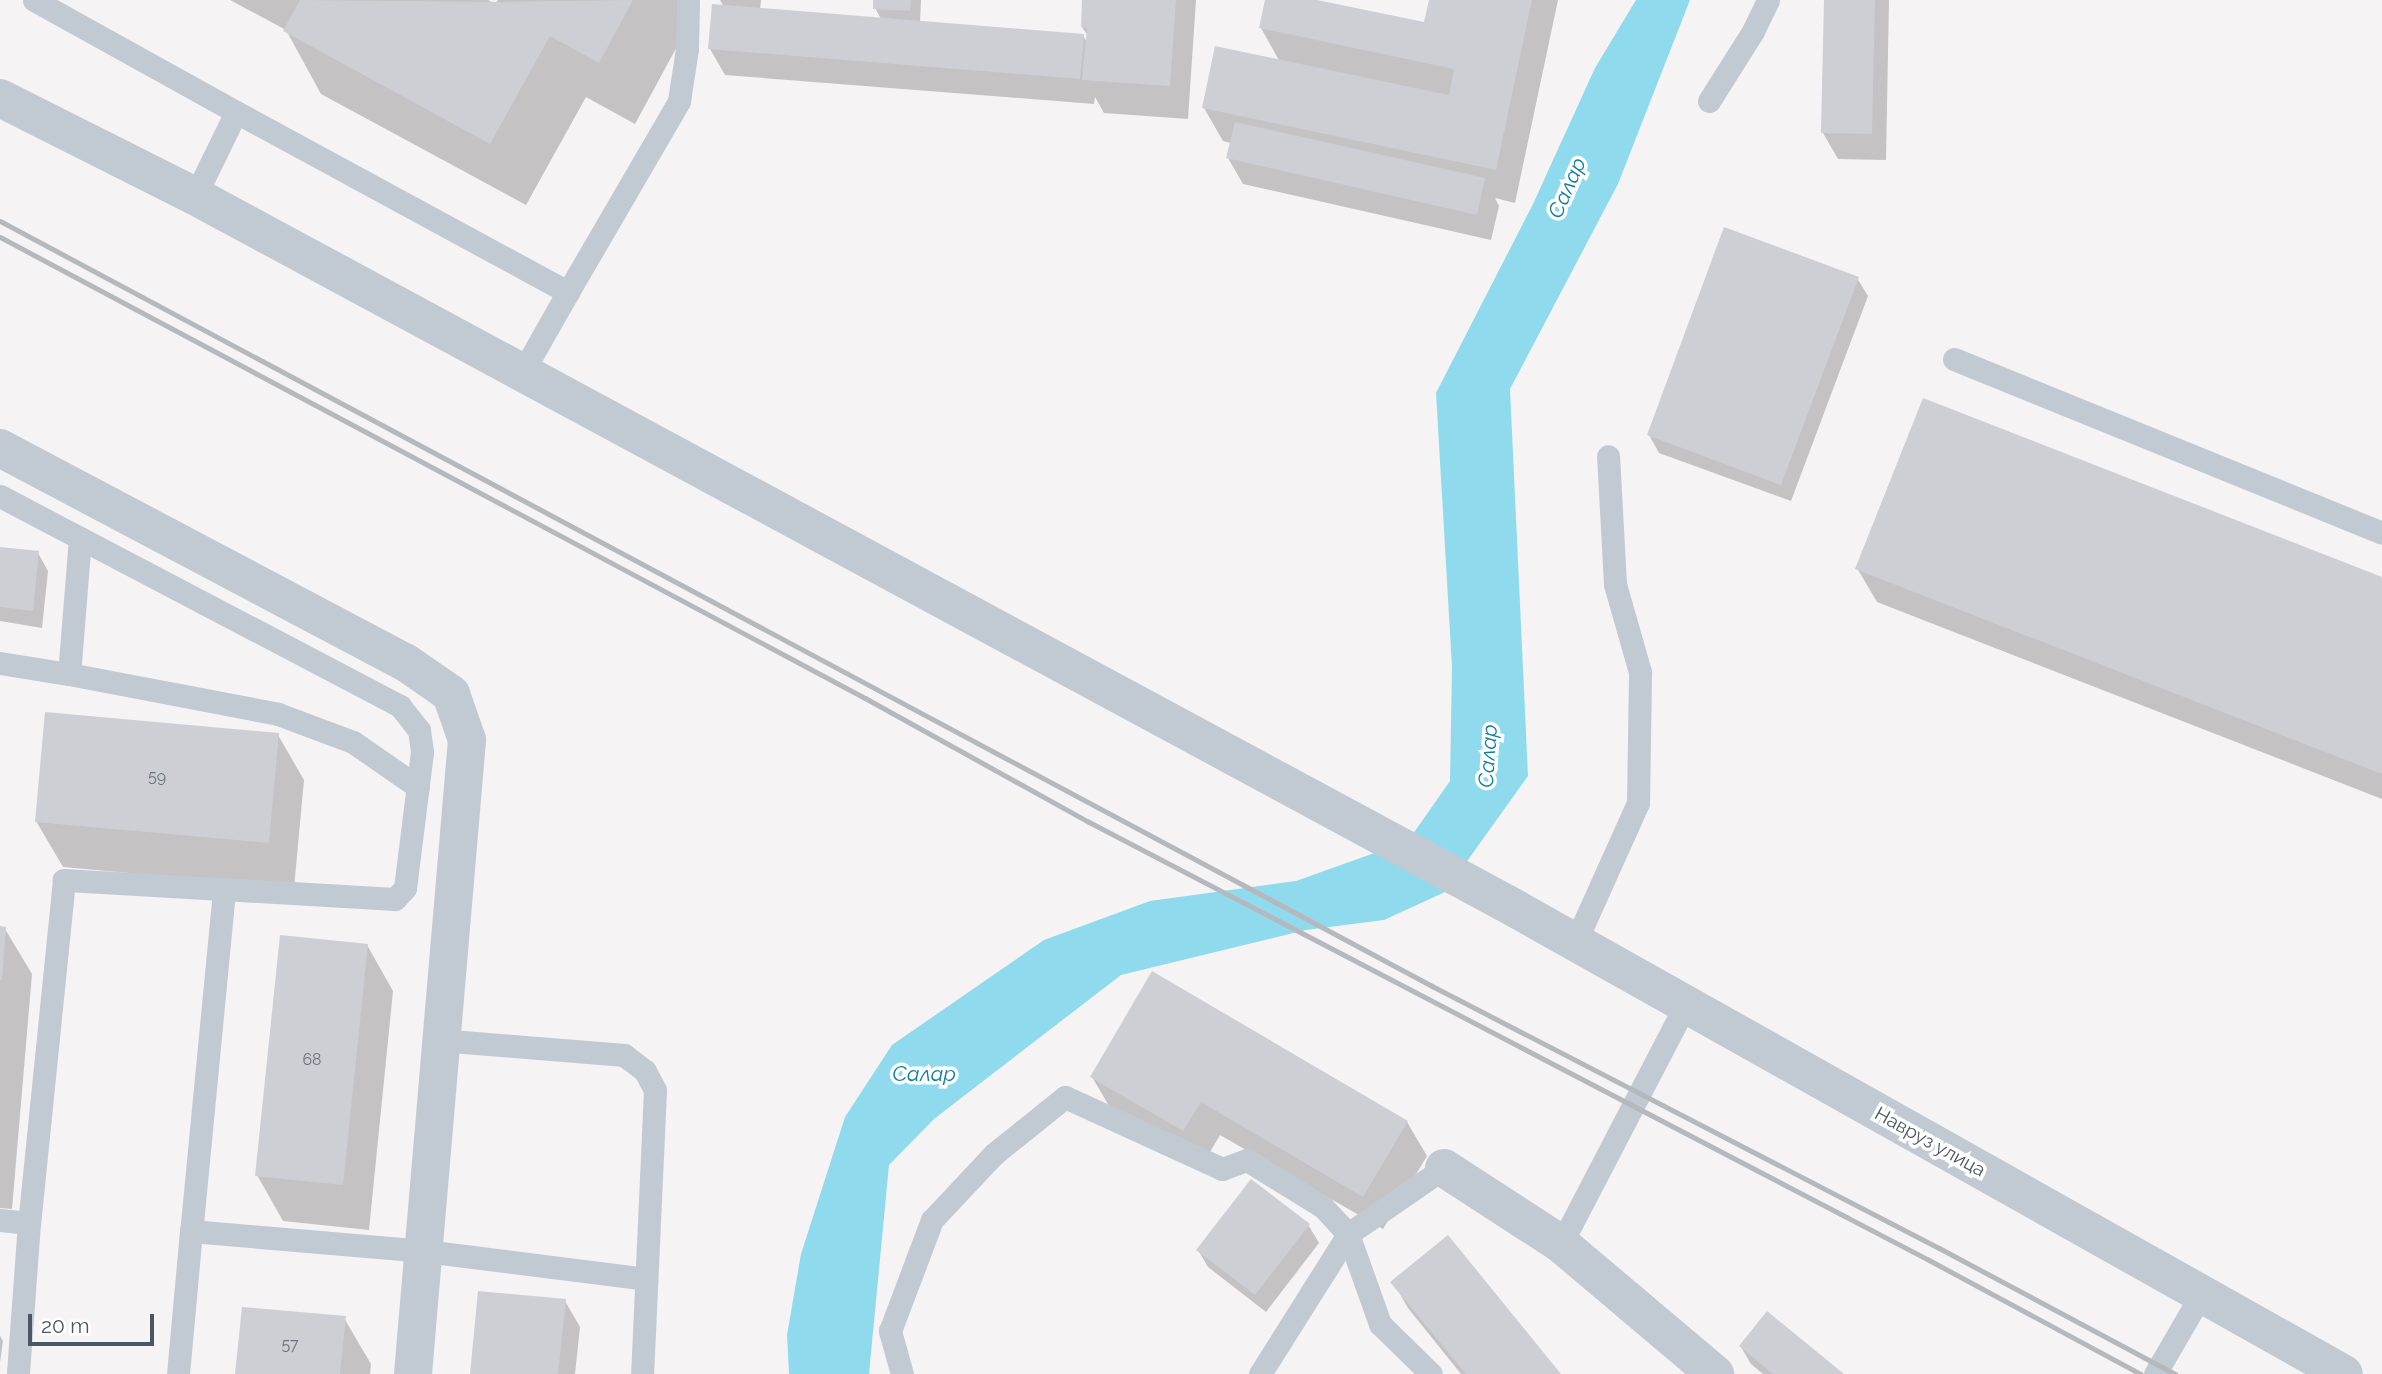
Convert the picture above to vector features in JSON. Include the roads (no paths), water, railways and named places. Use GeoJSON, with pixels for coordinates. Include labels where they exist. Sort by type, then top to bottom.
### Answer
{"type":"FeatureCollection","features":[{"type":"Feature","properties":{"kind":"street","name":"Навруз улица"},"geometry":{"type":"LineString","coordinates":[[0,98],[195,196],[1518,910],[2344,1374]]}},
{"type":"Feature","properties":{"kind":"street"},"geometry":{"type":"LineString","coordinates":[[0,448],[405,662],[451,694],[467,740],[439,1040],[425,1251],[413,1374]]}},
{"type":"Feature","properties":{"kind":"street"},"geometry":{"type":"LineString","coordinates":[[1444,1168],[1561,1244],[1715,1374]]}},
{"type":"Feature","properties":{"kind":"lane"},"geometry":{"type":"LineString","coordinates":[[34,0],[568,292]]}},
{"type":"Feature","properties":{"kind":"lane"},"geometry":{"type":"LineString","coordinates":[[522,373],[679,101],[687,49],[688,0]]}},
{"type":"Feature","properties":{"kind":"lane"},"geometry":{"type":"LineString","coordinates":[[1709,101],[1753,30],[1768,0]]}},
{"type":"Feature","properties":{"kind":"lane"},"geometry":{"type":"LineString","coordinates":[[195,196],[236,112]]}},
{"type":"Feature","properties":{"kind":"lane"},"geometry":{"type":"LineString","coordinates":[[1954,359],[2382,533]]}},
{"type":"Feature","properties":{"kind":"lane"},"geometry":{"type":"LineString","coordinates":[[1575,943],[1638,803],[1640,672],[1615,584],[1608,456]]}},
{"type":"Feature","properties":{"kind":"lane"},"geometry":{"type":"LineString","coordinates":[[0,496],[400,706],[419,730],[422,752],[405,888],[395,900],[64,880],[29,1223],[18,1374]]}},
{"type":"Feature","properties":{"kind":"lane"},"geometry":{"type":"LineString","coordinates":[[69,674],[80,538]]}},
{"type":"Feature","properties":{"kind":"lane"},"geometry":{"type":"LineString","coordinates":[[0,663],[278,713],[353,743],[418,787]]}},
{"type":"Feature","properties":{"kind":"lane"},"geometry":{"type":"LineString","coordinates":[[178,1374],[224,891]]}},
{"type":"Feature","properties":{"kind":"lane"},"geometry":{"type":"LineString","coordinates":[[1561,1244],[1685,1006]]}},
{"type":"Feature","properties":{"kind":"lane"},"geometry":{"type":"LineString","coordinates":[[439,1040],[624,1055],[645,1071],[655,1090],[642,1374]]}},
{"type":"Feature","properties":{"kind":"lane"},"geometry":{"type":"LineString","coordinates":[[902,1374],[890,1331],[932,1220],[994,1154],[1065,1097],[1222,1169],[1247,1160],[1323,1207],[1348,1234],[1380,1324],[1431,1374]]}},
{"type":"Feature","properties":{"kind":"lane"},"geometry":{"type":"LineString","coordinates":[[1260,1374],[1348,1234],[1444,1168]]}},
{"type":"Feature","properties":{"kind":"lane"},"geometry":{"type":"LineString","coordinates":[[0,1220],[29,1223]]}},
{"type":"Feature","properties":{"kind":"lane"},"geometry":{"type":"LineString","coordinates":[[191,1231],[425,1251],[646,1279]]}},
{"type":"Feature","properties":{"kind":"lane"},"geometry":{"type":"LineString","coordinates":[[2155,1374],[2202,1293]]}},
{"type":"Feature","properties":{"kind":"water","name":"Салар"},"geometry":{"type":"Polygon","coordinates":[[[1636,0],[1690,0],[1618,184],[1510,389],[1528,776],[1445,892],[1384,920],[1306,930],[1121,975],[934,1119],[889,1165],[869,1374],[789,1374],[787,1335],[801,1254],[845,1117],[892,1045],[1044,940],[1150,901],[1296,881],[1408,841],[1450,781],[1452,667],[1436,393],[1533,204],[1595,68],[1636,0]]]}},
{"type":"Feature","properties":{"kind":"railway"},"geometry":{"type":"LineString","coordinates":[[0,221],[1432,986],[1939,1248],[2175,1374]]}},
{"type":"Feature","properties":{"kind":"railway"},"geometry":{"type":"LineString","coordinates":[[0,237],[865,698],[1087,821],[1927,1259],[2141,1374]]}}]}
